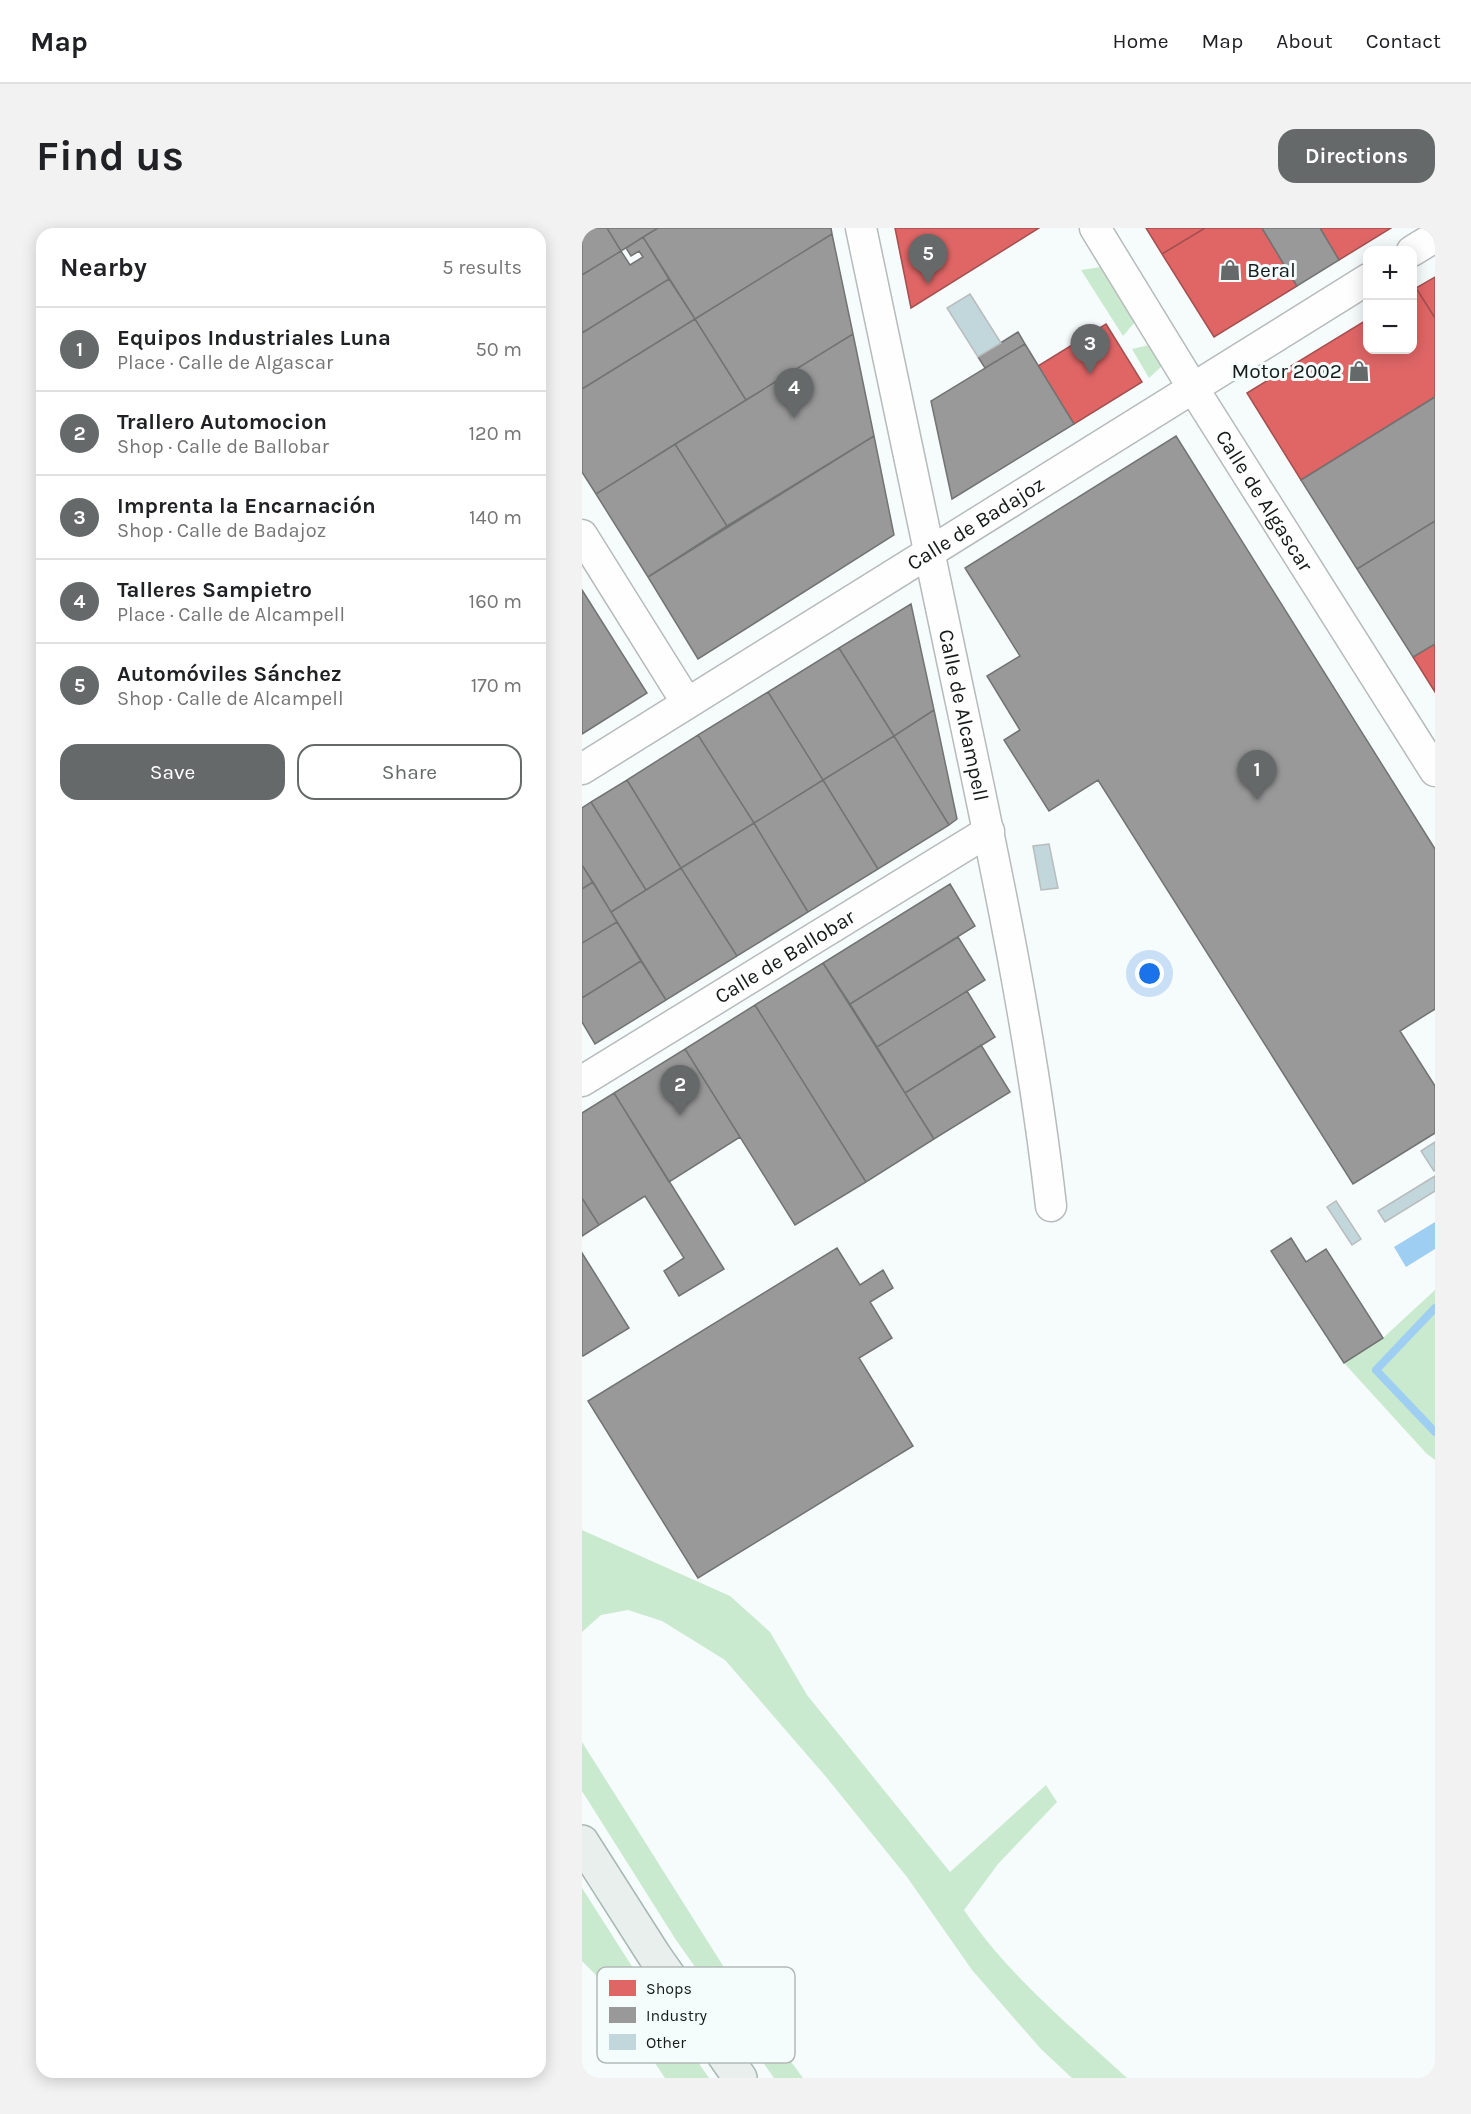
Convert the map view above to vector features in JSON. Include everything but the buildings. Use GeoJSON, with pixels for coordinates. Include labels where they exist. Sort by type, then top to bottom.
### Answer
{"type":"FeatureCollection","features":[{"type":"Feature","properties":{"kind":"main road"},"geometry":{"type":"LineString","coordinates":[[582,1842],[662,1967]]}},
{"type":"Feature","properties":{"kind":"main road"},"geometry":{"type":"LineString","coordinates":[[730,2063],[740,2078]]}},
{"type":"Feature","properties":{"kind":"street","name":"Calle de Alcampell"},"geometry":{"type":"LineString","coordinates":[[861,228],[989,831],[1032,1059],[1051,1206]]}},
{"type":"Feature","properties":{"kind":"street","name":"Calle de Algascar"},"geometry":{"type":"LineString","coordinates":[[1095,228],[1193,388],[1435,771]]}},
{"type":"Feature","properties":{"kind":"street"},"geometry":{"type":"LineString","coordinates":[[1417,248],[1435,237]]}},
{"type":"Feature","properties":{"kind":"street","name":"Calle de Badajoz"},"geometry":{"type":"LineString","coordinates":[[582,769],[1363,282]]}},
{"type":"Feature","properties":{"kind":"street"},"geometry":{"type":"LineString","coordinates":[[582,535],[687,703]]}},
{"type":"Feature","properties":{"kind":"street","name":"Calle de Ballobar"},"geometry":{"type":"LineString","coordinates":[[582,1081],[989,831]]}},
{"type":"Feature","properties":{"kind":"green space"},"geometry":{"type":"Polygon","coordinates":[[[1101,267],[1135,322],[1123,336],[1081,270],[1101,267]]]}},
{"type":"Feature","properties":{"kind":"green space"},"geometry":{"type":"Polygon","coordinates":[[[1149,345],[1162,366],[1149,378],[1132,349],[1149,345]]]}},
{"type":"Feature","properties":{"kind":"green space"},"geometry":{"type":"Polygon","coordinates":[[[1435,1290],[1435,1460],[1344,1363],[1383,1338],[1435,1290]]]}},
{"type":"Feature","properties":{"kind":"green space"},"geometry":{"type":"Polygon","coordinates":[[[582,1530],[730,1596],[770,1632],[807,1695],[950,1872],[1046,1785],[1057,1802],[998,1864],[964,1910],[1019,1978],[1127,2078],[1072,2078],[1041,2049],[972,1970],[907,1877],[827,1778],[725,1660],[662,1621],[628,1610],[601,1615],[582,1632],[582,1530]]]}},
{"type":"Feature","properties":{"kind":"green space"},"geometry":{"type":"Polygon","coordinates":[[[582,1742],[724,1967],[695,1967],[582,1791],[582,1742]]]}},
{"type":"Feature","properties":{"kind":"green space"},"geometry":{"type":"Polygon","coordinates":[[[582,1888],[632,1967],[597,1967],[597,1977],[582,1961],[582,1888]]]}},
{"type":"Feature","properties":{"kind":"green space"},"geometry":{"type":"Polygon","coordinates":[[[655,2063],[699,2063],[709,2078],[665,2078],[655,2063]]]}},
{"type":"Feature","properties":{"kind":"green space"},"geometry":{"type":"Polygon","coordinates":[[[763,2063],[792,2063],[803,2078],[774,2078],[763,2063]]]}},
{"type":"Feature","properties":{"kind":"water"},"geometry":{"type":"Polygon","coordinates":[[[1435,1222],[1435,1249],[1406,1267],[1394,1247],[1435,1222]]]}},
{"type":"Feature","properties":{"kind":"waterway"},"geometry":{"type":"LineString","coordinates":[[1435,1308],[1376,1370],[1435,1432]]}},
{"type":"Feature","properties":{"kind":"place","name":"Beral"},"geometry":{"type":"Point","coordinates":[1230,270]}},
{"type":"Feature","properties":{"kind":"place","name":"Automóviles Sánchez"},"geometry":{"type":"Point","coordinates":[928,284]}},
{"type":"Feature","properties":{"kind":"place","name":"Motor 2002"},"geometry":{"type":"Point","coordinates":[1359,371]}},
{"type":"Feature","properties":{"kind":"place","name":"Imprenta la Encarnación"},"geometry":{"type":"Point","coordinates":[1090,374]}},
{"type":"Feature","properties":{"kind":"place","name":"Talleres Sampietro"},"geometry":{"type":"Point","coordinates":[794,418]}},
{"type":"Feature","properties":{"kind":"place","name":"Equipos Industriales Luna"},"geometry":{"type":"Point","coordinates":[1257,800]}},
{"type":"Feature","properties":{"kind":"place","name":"Trallero Automocion"},"geometry":{"type":"Point","coordinates":[680,1115]}}]}
